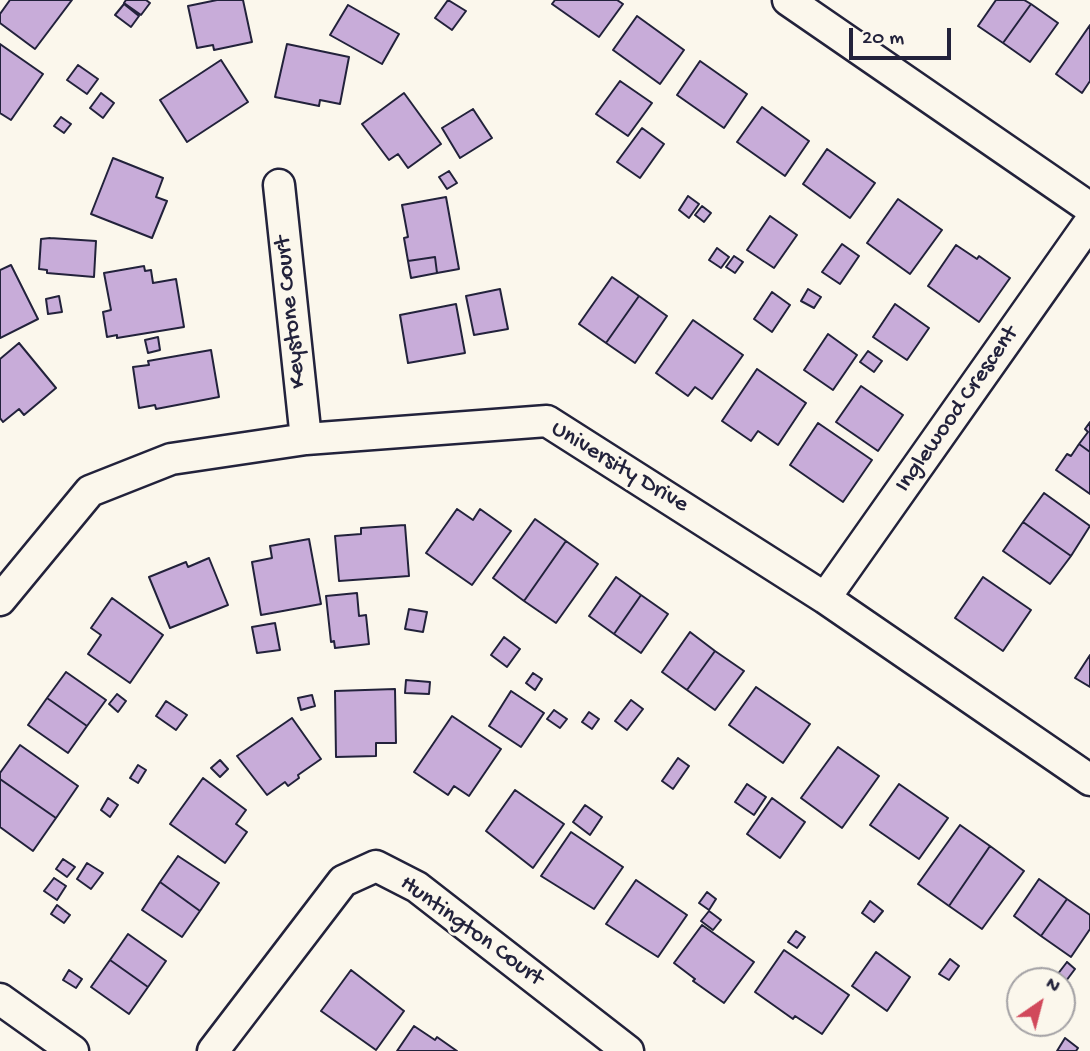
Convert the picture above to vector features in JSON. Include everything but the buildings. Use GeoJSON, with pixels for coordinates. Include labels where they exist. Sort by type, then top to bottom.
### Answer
{"type":"FeatureCollection","features":[{"type":"Feature","properties":{"kind":"street"},"geometry":{"type":"LineString","coordinates":[[789,0],[1090,208]]}},
{"type":"Feature","properties":{"kind":"street","name":"Keystone Court"},"geometry":{"type":"LineString","coordinates":[[279,185],[306,439]]}},
{"type":"Feature","properties":{"kind":"street","name":"Inglewood Crescent"},"geometry":{"type":"LineString","coordinates":[[825,598],[1090,222]]}},
{"type":"Feature","properties":{"kind":"street","name":"University Drive"},"geometry":{"type":"LineString","coordinates":[[0,600],[90,491],[171,459],[306,439],[547,422],[825,598],[1090,780]]}},
{"type":"Feature","properties":{"kind":"street","name":"Huntington Court"},"geometry":{"type":"LineString","coordinates":[[214,1051],[343,881],[376,866],[417,887],[628,1051]]}},
{"type":"Feature","properties":{"kind":"street"},"geometry":{"type":"LineString","coordinates":[[0,999],[73,1051]]}}]}
